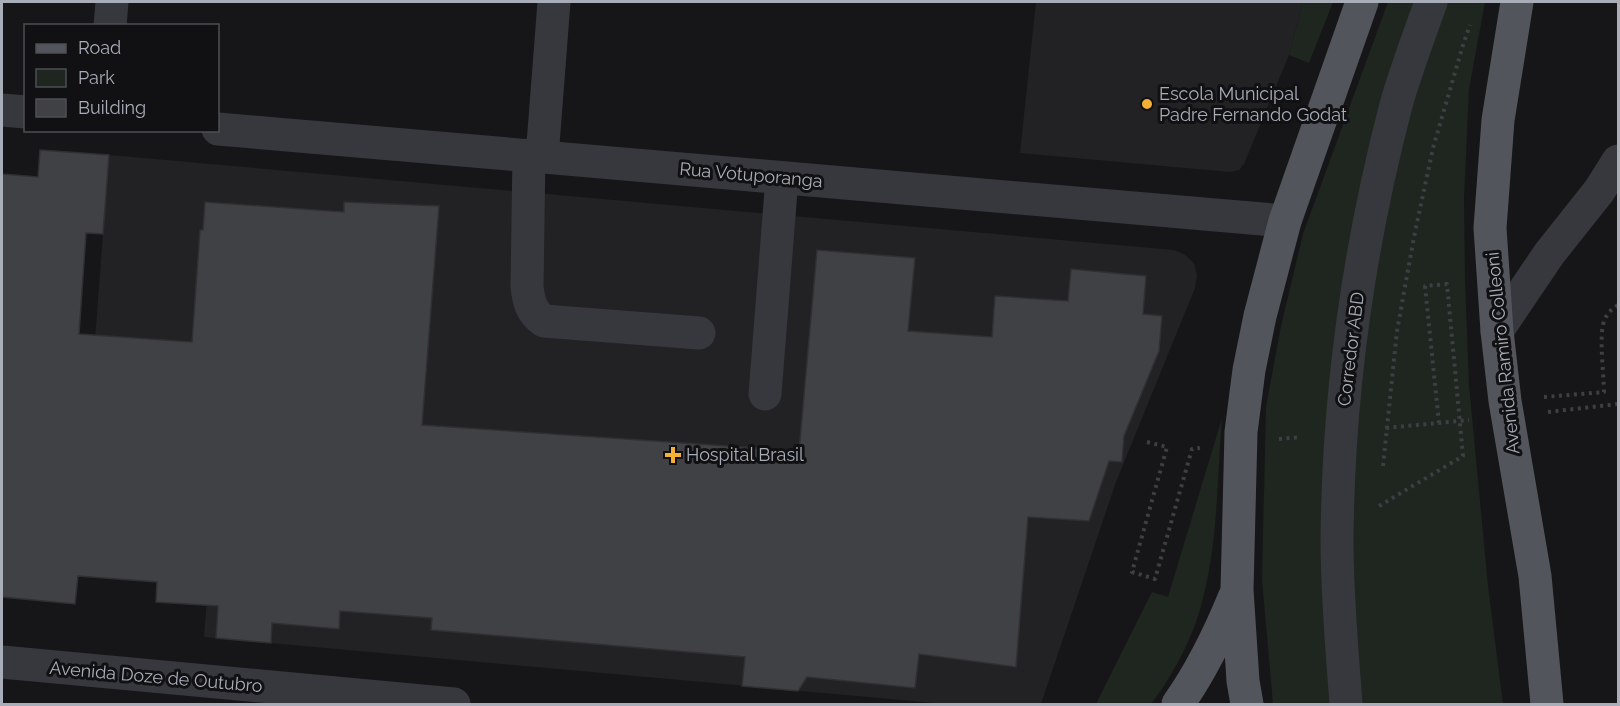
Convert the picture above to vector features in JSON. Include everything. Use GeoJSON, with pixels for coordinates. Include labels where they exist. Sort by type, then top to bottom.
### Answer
{"type":"FeatureCollection","features":[{"type":"Feature","properties":{"kind":"main road"},"geometry":{"type":"LineString","coordinates":[[1247,705],[1237,590],[1241,432],[1249,370],[1260,316],[1285,221],[1362,2]]}},
{"type":"Feature","properties":{"kind":"main road","name":"Avenida Ramiro Colleoni"},"geometry":{"type":"LineString","coordinates":[[1517,2],[1498,120],[1490,228],[1504,401],[1534,576],[1547,705]]}},
{"type":"Feature","properties":{"kind":"main road"},"geometry":{"type":"LineString","coordinates":[[1178,705],[1196,679],[1218,639],[1237,590]]}},
{"type":"Feature","properties":{"kind":"street"},"geometry":{"type":"LineString","coordinates":[[110,24],[112,2]]}},
{"type":"Feature","properties":{"kind":"street"},"geometry":{"type":"LineString","coordinates":[[554,2],[536,156],[527,287],[529,302],[536,315],[544,321],[699,333]]}},
{"type":"Feature","properties":{"kind":"street","name":"Corredor ABD"},"geometry":{"type":"LineString","coordinates":[[1346,705],[1339,624],[1337,543],[1339,475],[1348,351],[1378,184],[1397,103],[1431,2]]}},
{"type":"Feature","properties":{"kind":"street"},"geometry":{"type":"LineString","coordinates":[[2,110],[24,112]]}},
{"type":"Feature","properties":{"kind":"street","name":"Rua Votuporanga"},"geometry":{"type":"LineString","coordinates":[[219,129],[1285,221]]}},
{"type":"Feature","properties":{"kind":"street"},"geometry":{"type":"LineString","coordinates":[[1497,331],[1549,254],[1599,191],[1618,161]]}},
{"type":"Feature","properties":{"kind":"street"},"geometry":{"type":"LineString","coordinates":[[765,394],[782,178]]}},
{"type":"Feature","properties":{"kind":"street","name":"Avenida Doze de Outubro"},"geometry":{"type":"LineString","coordinates":[[2,662],[454,705]]}},
{"type":"Feature","properties":{"kind":"path"},"geometry":{"type":"LineString","coordinates":[[1382,471],[1397,331],[1414,237],[1433,148],[1471,23]]}},
{"type":"Feature","properties":{"kind":"path"},"geometry":{"type":"LineString","coordinates":[[1379,506],[1463,456],[1447,284],[1425,286],[1439,423]]}},
{"type":"Feature","properties":{"kind":"path"},"geometry":{"type":"LineString","coordinates":[[1504,401],[1604,392],[1603,321],[1609,311],[1618,305]]}},
{"type":"Feature","properties":{"kind":"path"},"geometry":{"type":"LineString","coordinates":[[1540,412],[1618,404]]}},
{"type":"Feature","properties":{"kind":"path"},"geometry":{"type":"LineString","coordinates":[[1380,429],[1472,419]]}},
{"type":"Feature","properties":{"kind":"path"},"geometry":{"type":"LineString","coordinates":[[1273,440],[1309,436]]}},
{"type":"Feature","properties":{"kind":"path"},"geometry":{"type":"LineString","coordinates":[[1147,442],[1167,447],[1132,572],[1155,579],[1192,449],[1204,448]]}},
{"type":"Feature","properties":{"kind":"path"},"geometry":{"type":"LineString","coordinates":[[1378,515],[1380,495]]}},
{"type":"Feature","properties":{"kind":"shaded area","name":"Escola Municipal Padre Fernando Godat"},"geometry":{"type":"Polygon","coordinates":[[[1036,2],[1303,2],[1289,55],[1244,164],[1239,170],[1230,172],[1020,153],[1036,2]]]}},
{"type":"Feature","properties":{"kind":"shaded area","name":"Hospital Brasil"},"geometry":{"type":"Polygon","coordinates":[[[109,155],[1174,250],[1184,254],[1194,263],[1197,275],[1195,288],[1116,482],[1041,704],[946,704],[204,637],[223,403],[93,366],[109,155]]]}},
{"type":"Feature","properties":{"kind":"green space"},"geometry":{"type":"Polygon","coordinates":[[[1303,2],[1333,2],[1309,63],[1289,55],[1303,2]]]}},
{"type":"Feature","properties":{"kind":"green space"},"geometry":{"type":"Polygon","coordinates":[[[1388,2],[1485,2],[1469,89],[1464,198],[1465,281],[1469,385],[1488,586],[1503,704],[1273,704],[1262,580],[1266,407],[1281,326],[1303,234],[1388,2]]]}},
{"type":"Feature","properties":{"kind":"green space"},"geometry":{"type":"Polygon","coordinates":[[[1222,418],[1211,557],[1202,602],[1188,642],[1167,681],[1151,704],[1096,704],[1152,592],[1168,597],[1222,418]]]}},
{"type":"Feature","properties":{"kind":"building","name":"Hospital Brasil"},"geometry":{"type":"Polygon","coordinates":[[[40,150],[109,155],[103,234],[86,233],[79,334],[192,342],[200,230],[203,230],[205,202],[344,212],[344,202],[439,206],[422,425],[799,451],[817,250],[915,258],[908,331],[992,337],[995,296],[1068,301],[1071,269],[1146,276],[1143,314],[1162,316],[1159,351],[1124,436],[1122,462],[1109,461],[1089,521],[1028,517],[1016,667],[919,654],[915,688],[807,677],[798,691],[742,686],[745,657],[431,630],[432,618],[340,611],[339,629],[272,623],[271,643],[216,638],[218,606],[156,602],[157,582],[78,576],[75,604],[2,597],[2,174],[38,177],[40,150]]]}},
{"type":"Feature","properties":{"kind":"place","name":"Escola Municipal Padre Fernando Godat"},"geometry":{"type":"Point","coordinates":[1147,104]}},
{"type":"Feature","properties":{"kind":"place","name":"Hospital Brasil"},"geometry":{"type":"Point","coordinates":[673,455]}}]}
